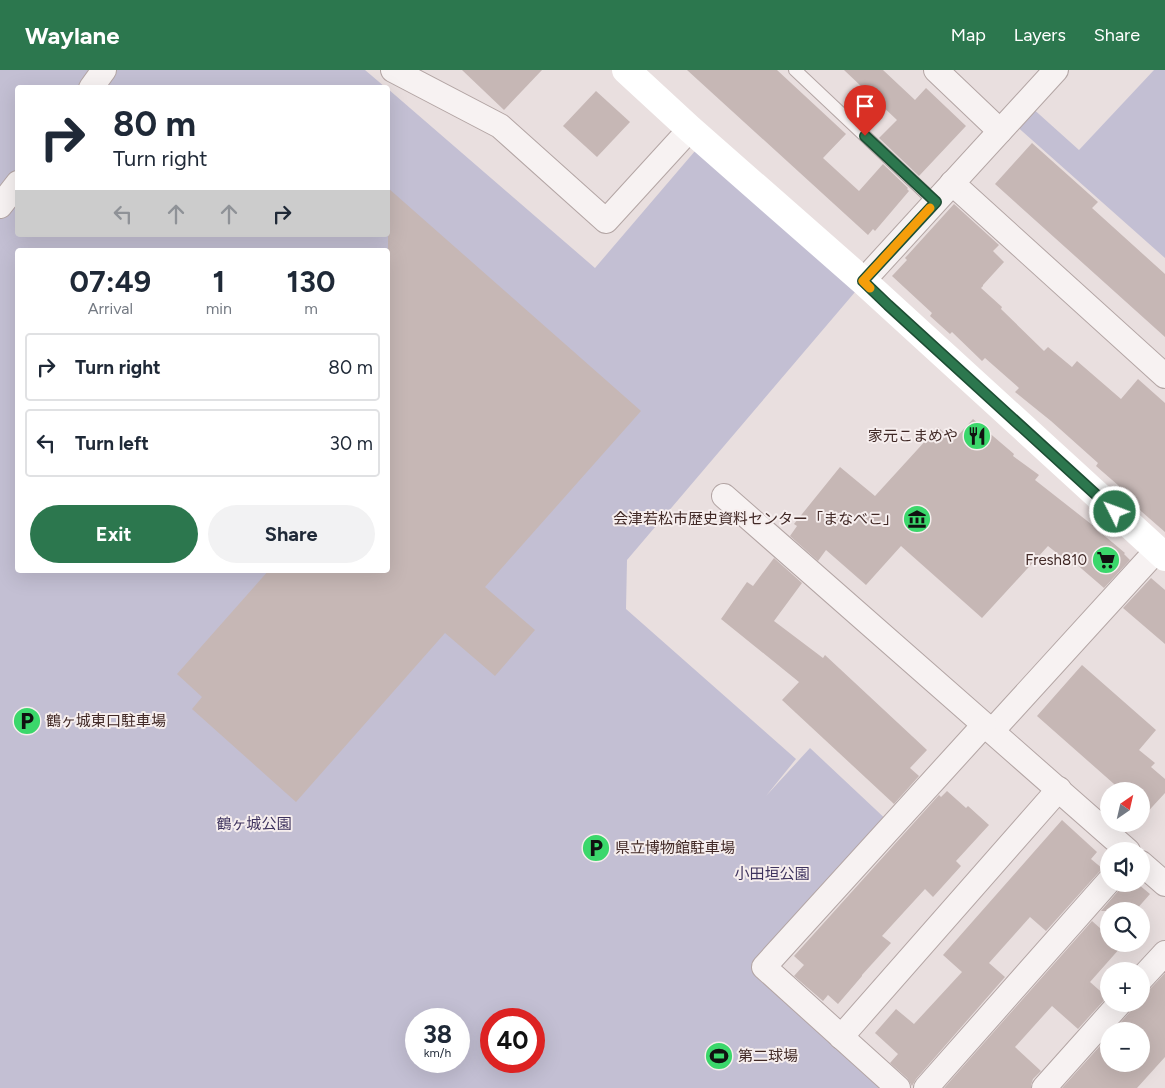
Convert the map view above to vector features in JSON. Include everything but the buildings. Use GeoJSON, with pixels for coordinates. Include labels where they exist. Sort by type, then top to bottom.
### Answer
{"type":"FeatureCollection","features":[{"type":"Feature","properties":{"kind":"street"},"geometry":{"type":"LineString","coordinates":[[93,85],[104,70]]}},
{"type":"Feature","properties":{"kind":"street"},"geometry":{"type":"LineString","coordinates":[[394,70],[500,126],[606,221],[690,129]]}},
{"type":"Feature","properties":{"kind":"street"},"geometry":{"type":"LineString","coordinates":[[626,70],[690,129],[863,281],[1161,554],[988,728],[764,967],[898,1088]]}},
{"type":"Feature","properties":{"kind":"street"},"geometry":{"type":"LineString","coordinates":[[936,70],[1000,131]]}},
{"type":"Feature","properties":{"kind":"street"},"geometry":{"type":"LineString","coordinates":[[863,281],[1056,70]]}},
{"type":"Feature","properties":{"kind":"street"},"geometry":{"type":"LineString","coordinates":[[952,183],[1165,376]]}},
{"type":"Feature","properties":{"kind":"street"},"geometry":{"type":"LineString","coordinates":[[0,206],[15,187]]}},
{"type":"Feature","properties":{"kind":"street"},"geometry":{"type":"LineString","coordinates":[[724,496],[1118,842]]}},
{"type":"Feature","properties":{"kind":"street"},"geometry":{"type":"LineString","coordinates":[[841,1037],[1058,789]]}},
{"type":"Feature","properties":{"kind":"street"},"geometry":{"type":"LineString","coordinates":[[1150,871],[1165,884]]}},
{"type":"Feature","properties":{"kind":"street"},"geometry":{"type":"LineString","coordinates":[[926,1088],[1100,891]]}},
{"type":"Feature","properties":{"kind":"street"},"geometry":{"type":"LineString","coordinates":[[1150,969],[1165,953]]}},
{"type":"Feature","properties":{"kind":"street"},"geometry":{"type":"LineString","coordinates":[[1044,1088],[1112,1012]]}},
{"type":"Feature","properties":{"kind":"lane"},"geometry":{"type":"LineString","coordinates":[[795,70],[936,202]]}},
{"type":"Feature","properties":{"kind":"green space","name":"鶴ヶ城公園"},"geometry":{"type":"Polygon","coordinates":[[[0,70],[365,70],[383,85],[15,85],[15,237],[390,237],[390,91],[595,268],[701,144],[861,285],[627,560],[626,609],[796,759],[766,796],[810,748],[891,824],[759,971],[889,1088],[0,1088],[0,70]]]}},
{"type":"Feature","properties":{"kind":"green space"},"geometry":{"type":"Polygon","coordinates":[[[1154,70],[1165,70],[1165,258],[1013,123],[1030,106],[1079,150],[1154,70]]]}},
{"type":"Feature","properties":{"kind":"slow traffic"},"geometry":{"type":"LineString","coordinates":[[870,288],[863,281],[930,208]]}},
{"type":"Feature","properties":{"kind":"place","name":"家元こまめや"},"geometry":{"type":"Point","coordinates":[977,436]}},
{"type":"Feature","properties":{"kind":"place","name":"会津若松市歴史資料センター「まなべこ」"},"geometry":{"type":"Point","coordinates":[917,519]}},
{"type":"Feature","properties":{"kind":"place","name":"Fresh810"},"geometry":{"type":"Point","coordinates":[1106,560]}},
{"type":"Feature","properties":{"kind":"place","name":"鶴ヶ城東口駐車場"},"geometry":{"type":"Point","coordinates":[27,721]}},
{"type":"Feature","properties":{"kind":"place","name":"県立博物館駐車場"},"geometry":{"type":"Point","coordinates":[596,848]}},
{"type":"Feature","properties":{"kind":"place","name":"第二球場"},"geometry":{"type":"Point","coordinates":[719,1056]}},
{"type":"Feature","properties":{"kind":"route"},"geometry":{"type":"LineString","coordinates":[[865,136],[936,202],[863,281],[1115,512]]}},
{"type":"Feature","properties":{"kind":"park label","name":"小田垣公園"},"geometry":{"type":"Point","coordinates":[772,874]}}]}
